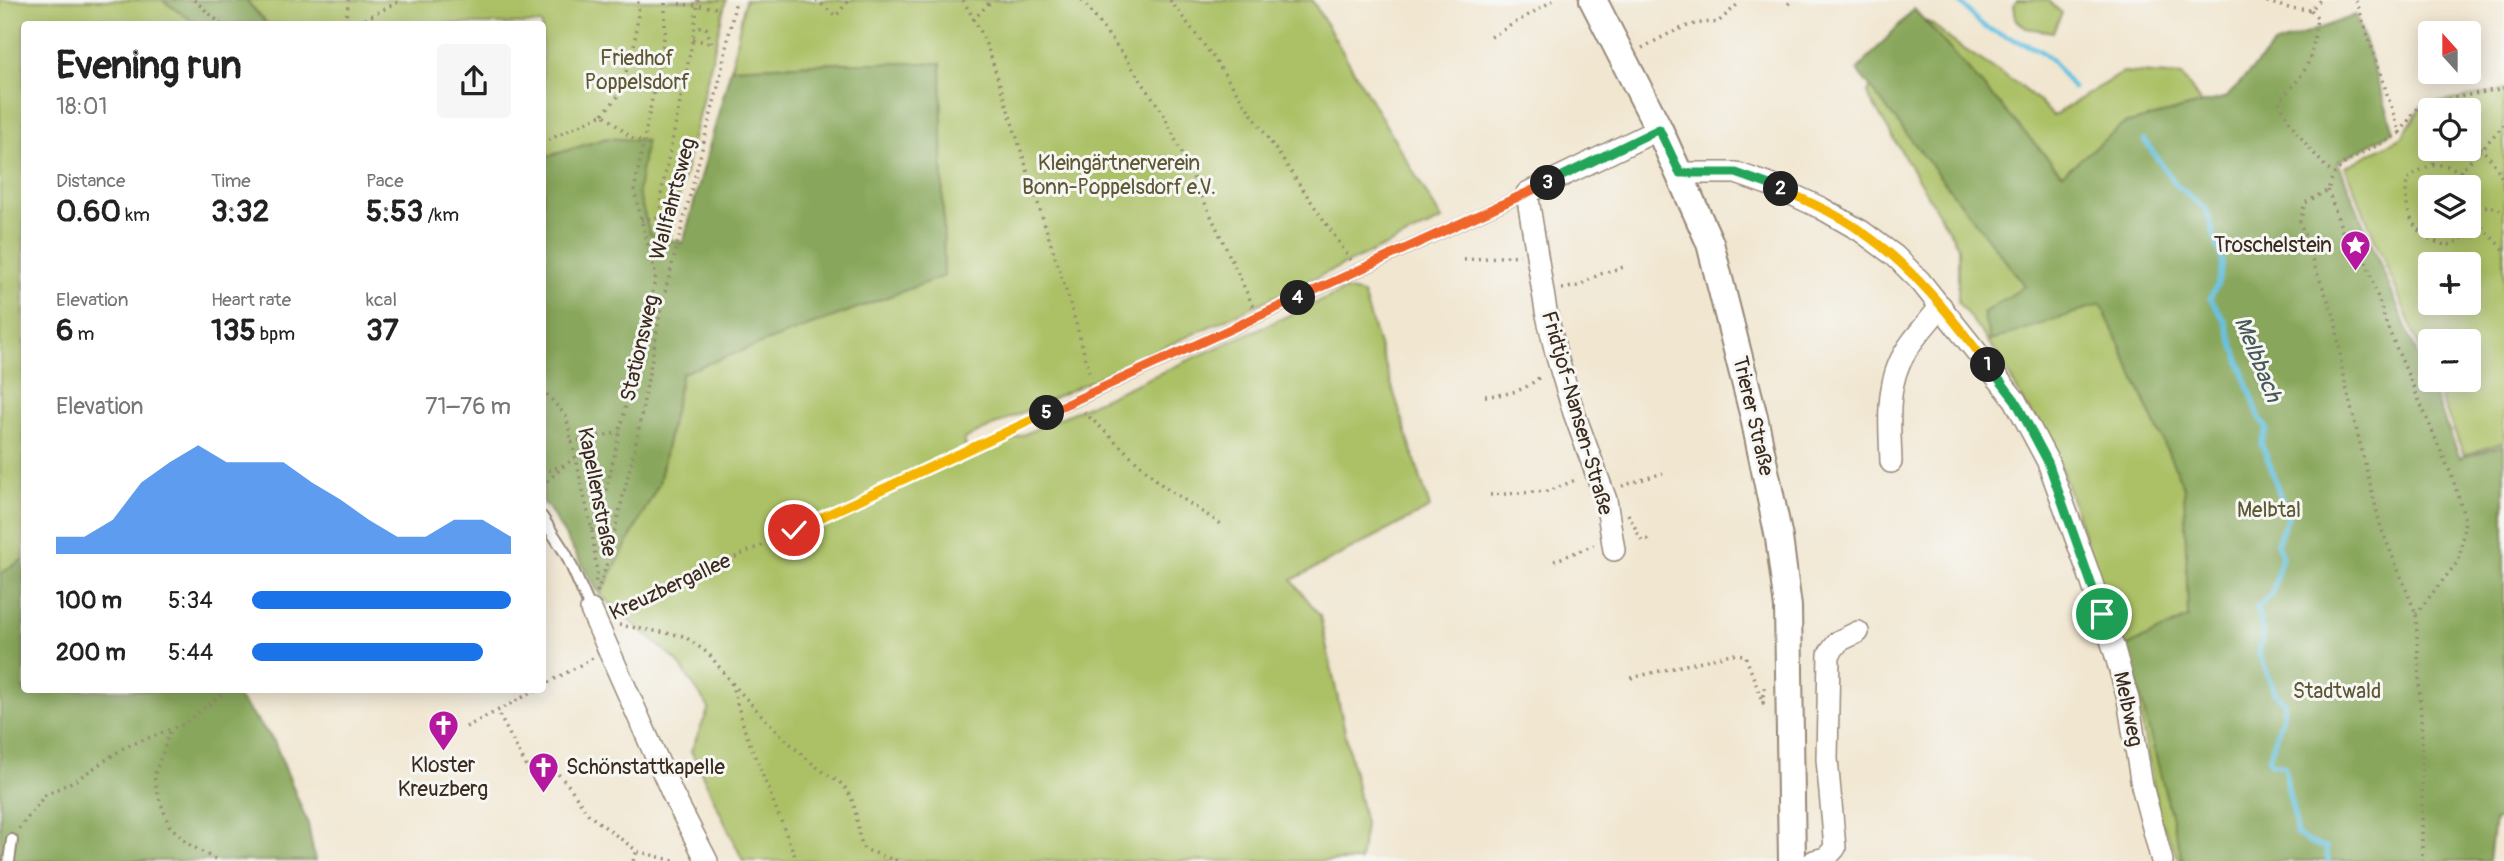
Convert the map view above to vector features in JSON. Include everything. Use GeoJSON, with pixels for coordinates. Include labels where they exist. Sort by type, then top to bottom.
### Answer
{"type":"FeatureCollection","features":[{"type":"Feature","properties":{"kind":"street","name":"Trierer Straße"},"geometry":{"type":"LineString","coordinates":[[1593,0],[1680,173],[1710,243],[1721,278],[1779,538],[1788,607],[1792,861]]}},
{"type":"Feature","properties":{"kind":"street"},"geometry":{"type":"LineString","coordinates":[[1527,193],[1659,129]]}},
{"type":"Feature","properties":{"kind":"street","name":"Melbweg"},"geometry":{"type":"LineString","coordinates":[[1680,173],[1736,173],[1776,187],[1861,231],[1895,256],[1920,281],[2015,400],[2048,462],[2090,574],[2128,699],[2142,786],[2162,861]]}},
{"type":"Feature","properties":{"kind":"street","name":"Fridtjof-Nansen-Straße"},"geometry":{"type":"LineString","coordinates":[[1527,193],[1536,254],[1557,357],[1604,492],[1613,544]]}},
{"type":"Feature","properties":{"kind":"street"},"geometry":{"type":"LineString","coordinates":[[1891,462],[1890,408],[1899,365],[1941,306]]}},
{"type":"Feature","properties":{"kind":"street"},"geometry":{"type":"LineString","coordinates":[[599,618],[609,650],[707,861]]}},
{"type":"Feature","properties":{"kind":"street"},"geometry":{"type":"LineString","coordinates":[[1814,861],[1826,858],[1835,848],[1827,759],[1829,654],[1839,641],[1858,632]]}},
{"type":"Feature","properties":{"kind":"lane"},"geometry":{"type":"LineString","coordinates":[[1065,405],[1077,403],[1255,317],[1527,193]]}},
{"type":"Feature","properties":{"kind":"lane"},"geometry":{"type":"LineString","coordinates":[[546,523],[566,554],[599,618]]}},
{"type":"Feature","properties":{"kind":"lane"},"geometry":{"type":"LineString","coordinates":[[9,861],[12,840]]}},
{"type":"Feature","properties":{"kind":"path"},"geometry":{"type":"LineString","coordinates":[[194,0],[218,21]]}},
{"type":"Feature","properties":{"kind":"path"},"geometry":{"type":"LineString","coordinates":[[346,21],[349,0]]}},
{"type":"Feature","properties":{"kind":"path"},"geometry":{"type":"LineString","coordinates":[[361,21],[402,0]]}},
{"type":"Feature","properties":{"kind":"path"},"geometry":{"type":"LineString","coordinates":[[546,141],[603,114],[619,96],[634,46],[639,6],[637,0]]}},
{"type":"Feature","properties":{"kind":"path","name":"Stationsweg"},"geometry":{"type":"LineString","coordinates":[[592,530],[606,491],[656,276],[634,191],[665,33],[665,0]]}},
{"type":"Feature","properties":{"kind":"path"},"geometry":{"type":"LineString","coordinates":[[641,220],[660,217],[661,195],[693,39],[698,0]]}},
{"type":"Feature","properties":{"kind":"path","name":"Wallfahrtsweg"},"geometry":{"type":"LineString","coordinates":[[599,618],[605,570],[633,455],[662,304],[719,87],[736,0]]}},
{"type":"Feature","properties":{"kind":"path"},"geometry":{"type":"LineString","coordinates":[[816,0],[836,16],[849,0]]}},
{"type":"Feature","properties":{"kind":"path"},"geometry":{"type":"LineString","coordinates":[[963,0],[985,41],[1071,306],[1091,382],[1077,403],[1163,486],[1224,526]]}},
{"type":"Feature","properties":{"kind":"path"},"geometry":{"type":"LineString","coordinates":[[973,20],[992,0]]}},
{"type":"Feature","properties":{"kind":"path"},"geometry":{"type":"LineString","coordinates":[[1082,0],[1163,114],[1238,274],[1255,317]]}},
{"type":"Feature","properties":{"kind":"path"},"geometry":{"type":"LineString","coordinates":[[1170,0],[1210,53],[1341,244],[1356,271]]}},
{"type":"Feature","properties":{"kind":"path"},"geometry":{"type":"LineString","coordinates":[[1491,37],[1554,0]]}},
{"type":"Feature","properties":{"kind":"path"},"geometry":{"type":"LineString","coordinates":[[1788,4],[1793,0]]}},
{"type":"Feature","properties":{"kind":"path"},"geometry":{"type":"LineString","coordinates":[[2260,0],[2289,8],[2311,10],[2317,17],[2314,45],[2308,66],[2298,83],[2279,101],[2288,122],[2333,175]]}},
{"type":"Feature","properties":{"kind":"path"},"geometry":{"type":"LineString","coordinates":[[2311,10],[2320,0]]}},
{"type":"Feature","properties":{"kind":"path"},"geometry":{"type":"LineString","coordinates":[[2356,0],[2400,133]]}},
{"type":"Feature","properties":{"kind":"path"},"geometry":{"type":"LineString","coordinates":[[679,4],[720,8]]}},
{"type":"Feature","properties":{"kind":"path"},"geometry":{"type":"LineString","coordinates":[[1646,46],[1703,21],[1717,23],[1738,4]]}},
{"type":"Feature","properties":{"kind":"path"},"geometry":{"type":"LineString","coordinates":[[693,39],[712,44],[706,28],[695,26]]}},
{"type":"Feature","properties":{"kind":"path"},"geometry":{"type":"LineString","coordinates":[[2416,614],[2459,560],[2465,520],[2453,479],[2387,326],[2363,251],[2344,236],[2328,190],[2333,175],[2346,162],[2400,133],[2419,105],[2504,88]]}},
{"type":"Feature","properties":{"kind":"path"},"geometry":{"type":"LineString","coordinates":[[603,114],[634,140],[643,141]]}},
{"type":"Feature","properties":{"kind":"path"},"geometry":{"type":"LineString","coordinates":[[2504,125],[2481,148],[2501,175],[2504,184]]}},
{"type":"Feature","properties":{"kind":"path"},"geometry":{"type":"LineString","coordinates":[[2460,172],[2470,161]]}},
{"type":"Feature","properties":{"kind":"path"},"geometry":{"type":"LineString","coordinates":[[2418,230],[2412,223],[2405,196],[2407,180],[2417,171],[2433,164],[2446,165],[2463,175]]}},
{"type":"Feature","properties":{"kind":"path"},"geometry":{"type":"LineString","coordinates":[[2328,190],[2305,203],[2300,221],[2335,318],[2343,375],[2381,528],[2416,614],[2423,739],[2422,861]]}},
{"type":"Feature","properties":{"kind":"path"},"geometry":{"type":"LineString","coordinates":[[2481,206],[2494,206],[2504,212]]}},
{"type":"Feature","properties":{"kind":"path"},"geometry":{"type":"LineString","coordinates":[[2481,226],[2504,250]]}},
{"type":"Feature","properties":{"kind":"path"},"geometry":{"type":"LineString","coordinates":[[2429,238],[2441,244],[2453,244],[2461,238]]}},
{"type":"Feature","properties":{"kind":"path"},"geometry":{"type":"LineString","coordinates":[[1464,260],[1536,254]]}},
{"type":"Feature","properties":{"kind":"path"},"geometry":{"type":"LineString","coordinates":[[1543,291],[1578,286],[1600,274],[1627,266]]}},
{"type":"Feature","properties":{"kind":"path"},"geometry":{"type":"LineString","coordinates":[[1485,397],[1499,396],[1531,386],[1557,357]]}},
{"type":"Feature","properties":{"kind":"path","name":"Kapellenstraße"},"geometry":{"type":"LineString","coordinates":[[546,393],[566,416],[592,530],[599,618]]}},
{"type":"Feature","properties":{"kind":"path","name":"Kreuzbergallee"},"geometry":{"type":"LineString","coordinates":[[599,618],[1065,405]]}},
{"type":"Feature","properties":{"kind":"path"},"geometry":{"type":"LineString","coordinates":[[571,442],[620,432]]}},
{"type":"Feature","properties":{"kind":"path"},"geometry":{"type":"LineString","coordinates":[[546,472],[575,459]]}},
{"type":"Feature","properties":{"kind":"path"},"geometry":{"type":"LineString","coordinates":[[546,482],[566,464]]}},
{"type":"Feature","properties":{"kind":"path"},"geometry":{"type":"LineString","coordinates":[[1490,495],[1549,491],[1596,471]]}},
{"type":"Feature","properties":{"kind":"path"},"geometry":{"type":"LineString","coordinates":[[1604,492],[1663,473]]}},
{"type":"Feature","properties":{"kind":"path"},"geometry":{"type":"LineString","coordinates":[[1553,561],[1613,544]]}},
{"type":"Feature","properties":{"kind":"path"},"geometry":{"type":"LineString","coordinates":[[599,618],[684,636],[709,654],[765,719],[819,769],[839,781],[848,792],[856,810],[859,840],[864,849],[897,861]]}},
{"type":"Feature","properties":{"kind":"path"},"geometry":{"type":"LineString","coordinates":[[546,684],[609,650]]}},
{"type":"Feature","properties":{"kind":"path"},"geometry":{"type":"LineString","coordinates":[[1632,678],[1731,654],[1745,655],[1763,703],[1766,676]]}},
{"type":"Feature","properties":{"kind":"path"},"geometry":{"type":"LineString","coordinates":[[731,682],[745,732],[797,861]]}},
{"type":"Feature","properties":{"kind":"path"},"geometry":{"type":"LineString","coordinates":[[12,840],[45,795],[76,780],[125,747],[184,724],[223,693]]}},
{"type":"Feature","properties":{"kind":"path"},"geometry":{"type":"LineString","coordinates":[[466,727],[530,693]]}},
{"type":"Feature","properties":{"kind":"path"},"geometry":{"type":"LineString","coordinates":[[497,711],[531,775],[547,768],[558,774],[589,815],[638,851],[674,861]]}},
{"type":"Feature","properties":{"kind":"path"},"geometry":{"type":"LineString","coordinates":[[170,731],[154,776],[159,798],[169,825],[187,843],[218,861]]}},
{"type":"Feature","properties":{"kind":"path"},"geometry":{"type":"LineString","coordinates":[[633,861],[638,851]]}},
{"type":"Feature","properties":{"kind":"green space"},"geometry":{"type":"Polygon","coordinates":[[[0,0],[162,0],[193,21],[21,21],[21,561],[0,574],[0,0]]]}},
{"type":"Feature","properties":{"kind":"green space"},"geometry":{"type":"Polygon","coordinates":[[[162,0],[246,0],[264,21],[193,21],[162,0]]]}},
{"type":"Feature","properties":{"kind":"green space","name":"Friedhof Poppelsdorf"},"geometry":{"type":"Polygon","coordinates":[[[246,0],[726,0],[669,239],[650,234],[638,192],[607,138],[546,157],[546,21],[264,21],[246,0]]]}},
{"type":"Feature","properties":{"kind":"green space","name":"Kleingärtnerverein Bonn-Poppelsdorf e.V."},"geometry":{"type":"Polygon","coordinates":[[[745,0],[1312,0],[1442,220],[964,439],[969,459],[1345,290],[1363,294],[1430,508],[1292,580],[1320,616],[1365,824],[1360,861],[743,861],[691,751],[709,708],[677,661],[600,595],[659,483],[682,373],[944,275],[941,63],[837,63],[731,68],[745,0]]]}},
{"type":"Feature","properties":{"kind":"green space"},"geometry":{"type":"Polygon","coordinates":[[[2017,0],[2047,0],[2062,13],[2053,32],[2026,28],[2016,19],[2014,5],[2017,0]]]}},
{"type":"Feature","properties":{"kind":"green space","name":"Stadtwald"},"geometry":{"type":"Polygon","coordinates":[[[1914,9],[2062,174],[2124,124],[2227,97],[2274,45],[2356,15],[2394,131],[2338,162],[2418,356],[2418,392],[2433,392],[2460,458],[2504,445],[2504,817],[2494,820],[2489,861],[2183,861],[2127,646],[2188,618],[2184,488],[2101,304],[1990,341],[1983,313],[2025,286],[1857,70],[1914,9]]]}},
{"type":"Feature","properties":{"kind":"green space","name":"Stadtwald"},"geometry":{"type":"Polygon","coordinates":[[[1919,18],[2018,84],[2053,116],[2123,72],[2182,76],[2270,199],[2453,861],[2180,861],[2160,821],[2137,699],[2063,473],[1998,355],[1958,302],[1958,246],[1867,94],[1898,36],[1919,18]]]}},
{"type":"Feature","properties":{"kind":"green space"},"geometry":{"type":"Polygon","coordinates":[[[837,63],[941,63],[944,276],[682,373],[659,483],[600,595],[546,505],[546,157],[607,138],[646,141],[638,192],[650,234],[683,243],[731,68],[837,63]]]}},
{"type":"Feature","properties":{"kind":"green space"},"geometry":{"type":"Polygon","coordinates":[[[2504,90],[2504,442],[2464,455],[2438,392],[2481,392],[2481,329],[2418,329],[2418,343],[2345,167],[2402,137],[2418,112],[2418,161],[2481,161],[2481,98],[2463,98],[2504,90]]]}},
{"type":"Feature","properties":{"kind":"green space"},"geometry":{"type":"Polygon","coordinates":[[[21,561],[21,693],[234,693],[274,741],[308,824],[315,861],[0,861],[0,574],[21,561]]]}},
{"type":"Feature","properties":{"kind":"waterway","name":"Melbbach"},"geometry":{"type":"LineString","coordinates":[[1959,0],[1986,28],[2039,50],[2050,58],[2073,88]]}},
{"type":"Feature","properties":{"kind":"waterway","name":"Melbbach"},"geometry":{"type":"LineString","coordinates":[[2144,140],[2177,186],[2206,209],[2223,263],[2217,286],[2210,298],[2225,321],[2260,419],[2267,429],[2261,444],[2289,514],[2277,544],[2282,556],[2272,595],[2257,607],[2263,631],[2259,653],[2275,692],[2284,702],[2283,716],[2269,758],[2271,763],[2284,766],[2296,833],[2310,843],[2326,847],[2328,861]]}},
{"type":"Feature","properties":{"kind":"place","name":"Troschelstein"},"geometry":{"type":"Point","coordinates":[2355,272]}},
{"type":"Feature","properties":{"kind":"place","name":"Kloster Kreuzberg"},"geometry":{"type":"Point","coordinates":[443,752]}},
{"type":"Feature","properties":{"kind":"place","name":"Schönstattkapelle"},"geometry":{"type":"Point","coordinates":[543,794]}},
{"type":"Feature","properties":{"kind":"route"},"geometry":{"type":"LineString","coordinates":[[794,530],[1527,193],[1659,129],[1680,173],[1736,173],[1776,187],[1861,231],[1895,256],[1920,281],[2015,400],[2048,462],[2102,614]]}},
{"type":"Feature","properties":{"kind":"park label","name":"Melbtal"},"geometry":{"type":"Point","coordinates":[2269,510]}}]}
